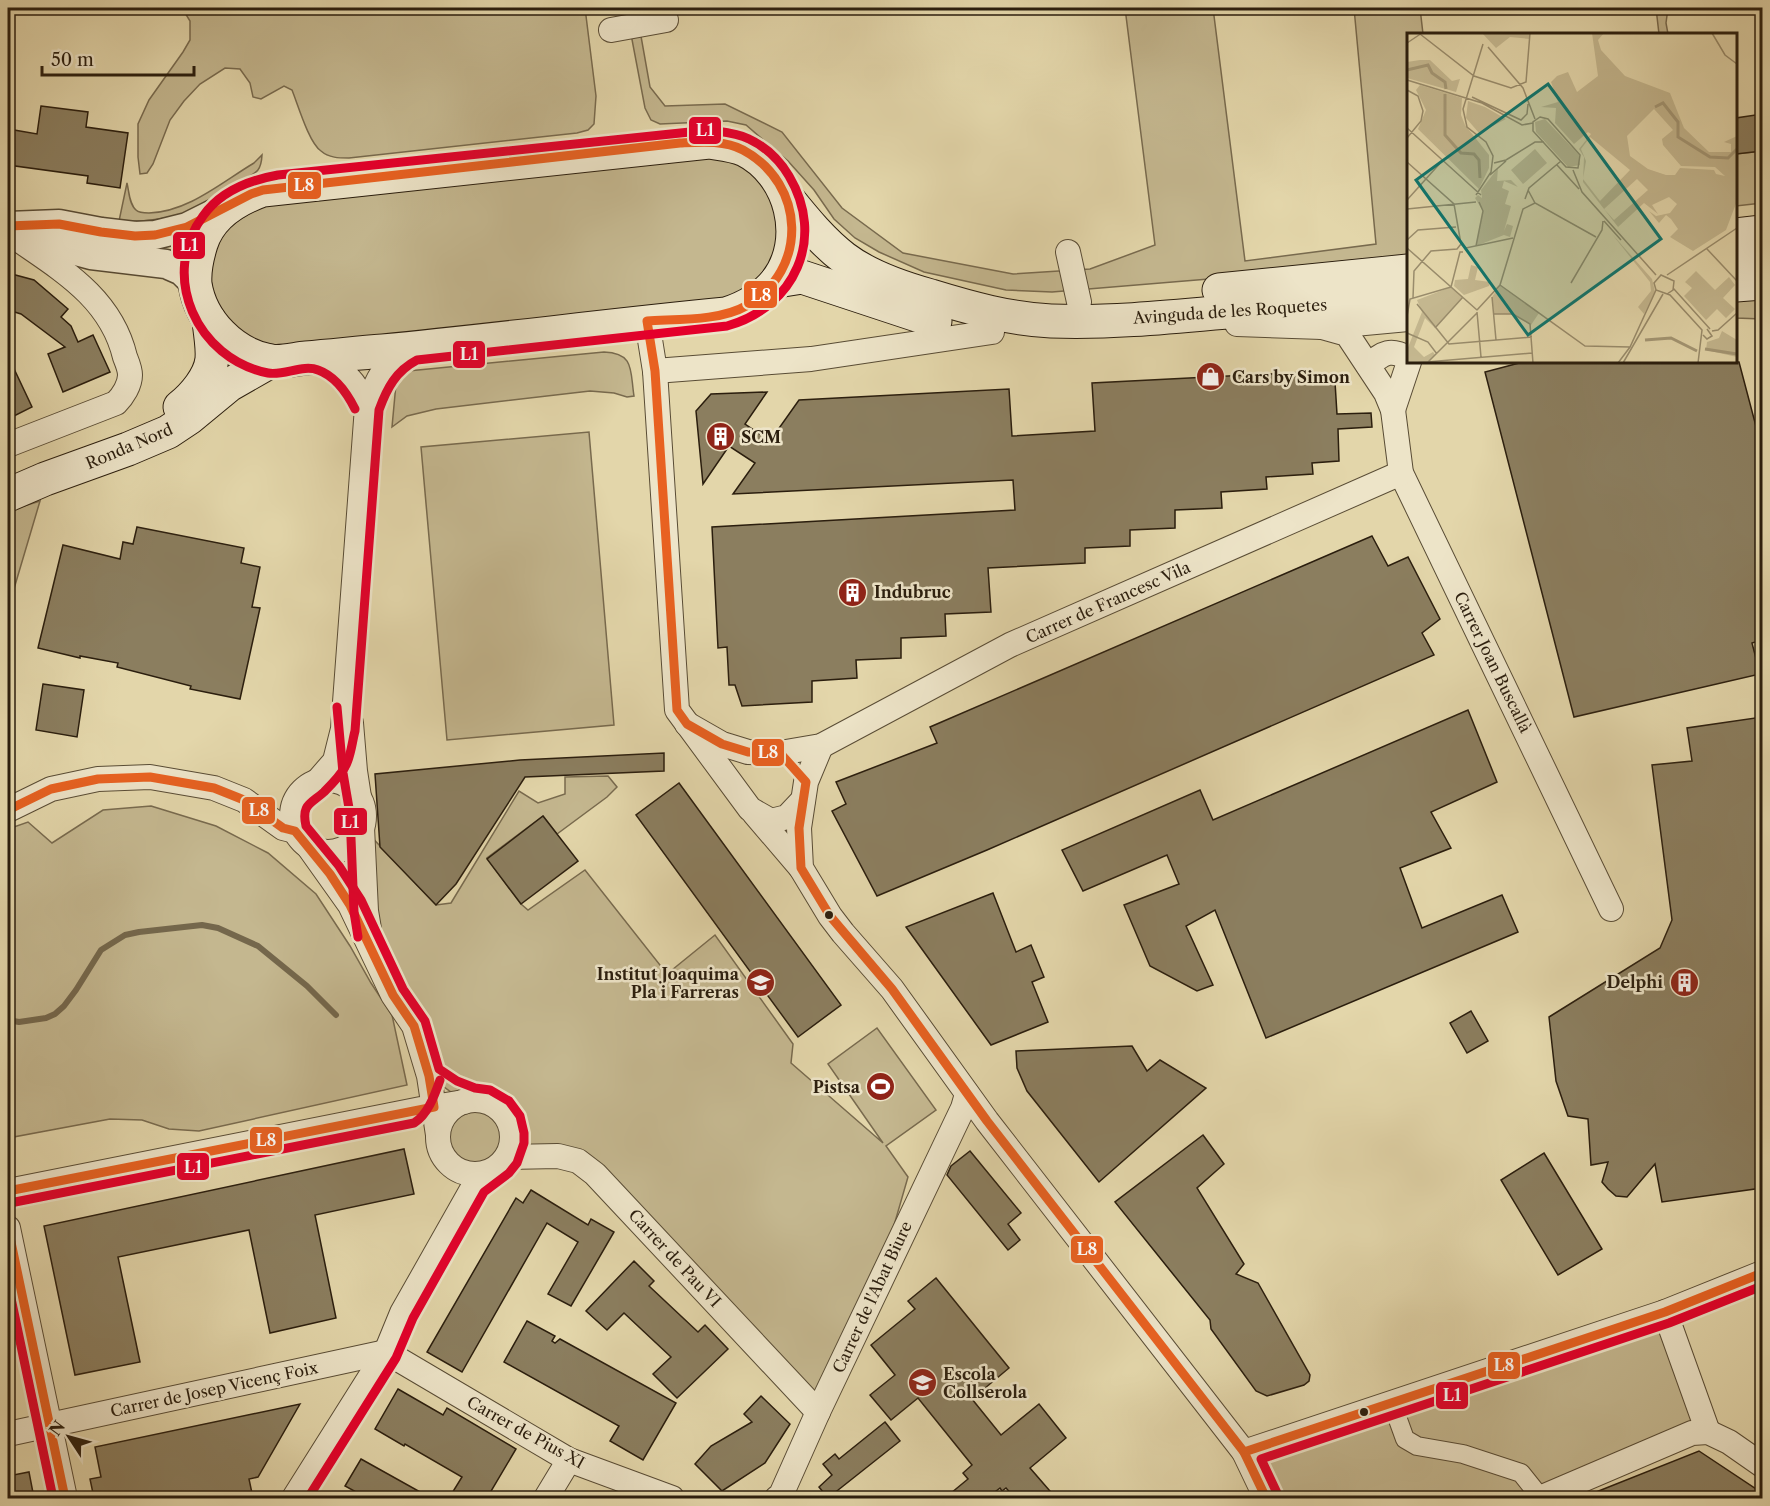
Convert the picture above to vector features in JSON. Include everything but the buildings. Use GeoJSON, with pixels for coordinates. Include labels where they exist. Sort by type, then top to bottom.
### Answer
{"type":"FeatureCollection","features":[{"type":"Feature","properties":{"kind":"main road"},"geometry":{"type":"LineString","coordinates":[[709,142],[734,146],[756,157],[778,179],[788,199],[792,214],[791,247],[788,260],[777,281],[747,306],[726,314],[271,361],[246,353],[220,334],[209,321],[195,285],[196,264],[202,239],[212,223],[229,206],[251,194],[279,187],[709,142]]}},
{"type":"Feature","properties":{"kind":"main road","name":"Avinguda de les Roquetes"},"geometry":{"type":"LineString","coordinates":[[788,199],[820,237],[844,259],[860,268],[906,288],[1006,315],[1051,321],[1142,319],[1407,297]]}},
{"type":"Feature","properties":{"kind":"main road"},"geometry":{"type":"LineString","coordinates":[[1737,235],[1762,232]]}},
{"type":"Feature","properties":{"kind":"main road"},"geometry":{"type":"LineString","coordinates":[[1737,261],[1762,258]]}},
{"type":"Feature","properties":{"kind":"main road"},"geometry":{"type":"LineString","coordinates":[[968,306],[1019,308],[1407,271]]}},
{"type":"Feature","properties":{"kind":"main road","name":"Avinguda de les Roquetes"},"geometry":{"type":"LineString","coordinates":[[777,281],[802,277],[939,322],[992,332],[1051,321]]}},
{"type":"Feature","properties":{"kind":"main road"},"geometry":{"type":"LineString","coordinates":[[1737,285],[1762,282]]}},
{"type":"Feature","properties":{"kind":"main road","name":"Ronda Nord"},"geometry":{"type":"LineString","coordinates":[[8,477],[48,460],[142,428],[166,417],[184,404],[206,377],[212,362],[209,321]]}},
{"type":"Feature","properties":{"kind":"main road","name":"Ronda Nord"},"geometry":{"type":"LineString","coordinates":[[8,495],[168,432],[229,385],[271,361]]}},
{"type":"Feature","properties":{"kind":"street"},"geometry":{"type":"LineString","coordinates":[[611,30],[666,20]]}},
{"type":"Feature","properties":{"kind":"street"},"geometry":{"type":"LineString","coordinates":[[8,229],[59,224],[135,236],[155,235],[187,227],[229,206]]}},
{"type":"Feature","properties":{"kind":"street"},"geometry":{"type":"LineString","coordinates":[[8,229],[91,255],[166,264],[182,271],[195,285]]}},
{"type":"Feature","properties":{"kind":"street"},"geometry":{"type":"LineString","coordinates":[[8,229],[88,291],[109,316],[123,347],[130,375],[123,396],[116,403],[8,444]]}},
{"type":"Feature","properties":{"kind":"street"},"geometry":{"type":"LineString","coordinates":[[1068,252],[1079,303]]}},
{"type":"Feature","properties":{"kind":"street"},"geometry":{"type":"LineString","coordinates":[[1142,319],[1322,327],[1407,319]]}},
{"type":"Feature","properties":{"kind":"street"},"geometry":{"type":"LineString","coordinates":[[647,321],[655,371],[677,710],[743,800],[801,868],[830,916],[892,989],[968,1094],[1244,1452],[1266,1498]]}},
{"type":"Feature","properties":{"kind":"street","name":"Carrer Joan Buscallà"},"geometry":{"type":"LineString","coordinates":[[1322,327],[1347,334],[1386,393],[1393,410],[1401,473],[1611,909]]}},
{"type":"Feature","properties":{"kind":"street","name":"Avinguda de les Roquetes"},"geometry":{"type":"LineString","coordinates":[[655,371],[810,359],[992,332]]}},
{"type":"Feature","properties":{"kind":"street"},"geometry":{"type":"LineString","coordinates":[[413,348],[393,359],[382,372],[367,407],[343,729],[335,761],[315,784],[300,794],[293,808],[292,818],[301,838],[350,905],[393,995],[414,1026],[429,1076],[422,1109],[438,1135]]}},
{"type":"Feature","properties":{"kind":"street","name":"Carrer Joan Buscallà"},"geometry":{"type":"LineString","coordinates":[[1368,365],[1383,354],[1396,351],[1407,358]]}},
{"type":"Feature","properties":{"kind":"street"},"geometry":{"type":"LineString","coordinates":[[318,357],[346,373],[358,389],[367,407]]}},
{"type":"Feature","properties":{"kind":"street","name":"Carrer Joan Buscallà"},"geometry":{"type":"LineString","coordinates":[[1393,410],[1408,363]]}},
{"type":"Feature","properties":{"kind":"street","name":"Carrer de Francesc Vila"},"geometry":{"type":"LineString","coordinates":[[780,753],[821,746],[1010,645],[1401,473]]}},
{"type":"Feature","properties":{"kind":"street"},"geometry":{"type":"LineString","coordinates":[[347,682],[355,771],[364,814],[362,827],[366,911],[373,950]]}},
{"type":"Feature","properties":{"kind":"street"},"geometry":{"type":"LineString","coordinates":[[687,724],[722,744],[748,752],[780,753],[805,791]]}},
{"type":"Feature","properties":{"kind":"street"},"geometry":{"type":"LineString","coordinates":[[801,868],[799,828],[805,791],[821,746]]}},
{"type":"Feature","properties":{"kind":"street"},"geometry":{"type":"LineString","coordinates":[[748,752],[738,765],[743,800],[771,820],[787,817],[805,791]]}},
{"type":"Feature","properties":{"kind":"street"},"geometry":{"type":"LineString","coordinates":[[8,810],[51,789],[98,779],[150,777],[214,788],[244,800],[316,850],[328,852],[347,847],[357,837],[362,827]]}},
{"type":"Feature","properties":{"kind":"street"},"geometry":{"type":"LineString","coordinates":[[315,784],[329,780],[337,781],[351,788],[359,797]]}},
{"type":"Feature","properties":{"kind":"street"},"geometry":{"type":"LineString","coordinates":[[429,1076],[468,1101]]}},
{"type":"Feature","properties":{"kind":"street","name":"Carrer de l'Abat Biure"},"geometry":{"type":"LineString","coordinates":[[777,1498],[781,1495],[968,1094]]}},
{"type":"Feature","properties":{"kind":"street"},"geometry":{"type":"LineString","coordinates":[[468,1101],[454,1107],[445,1115],[438,1135],[441,1152],[445,1159],[460,1172],[472,1175],[482,1174],[499,1164]]}},
{"type":"Feature","properties":{"kind":"street"},"geometry":{"type":"LineString","coordinates":[[8,1191],[468,1101],[485,1101],[502,1112],[509,1121],[512,1141],[499,1164],[475,1184],[402,1313],[386,1352],[294,1498]]}},
{"type":"Feature","properties":{"kind":"street","name":"Carrer de Pau VI"},"geometry":{"type":"LineString","coordinates":[[499,1164],[558,1156],[578,1161],[595,1174],[818,1412]]}},
{"type":"Feature","properties":{"kind":"street"},"geometry":{"type":"LineString","coordinates":[[8,1228],[65,1498]]}},
{"type":"Feature","properties":{"kind":"street"},"geometry":{"type":"LineString","coordinates":[[1244,1452],[1665,1312],[1762,1273]]}},
{"type":"Feature","properties":{"kind":"street"},"geometry":{"type":"LineString","coordinates":[[1665,1312],[1700,1432]]}},
{"type":"Feature","properties":{"kind":"street","name":"Carrer de Josep Vicenç Foix"},"geometry":{"type":"LineString","coordinates":[[8,1434],[386,1352]]}},
{"type":"Feature","properties":{"kind":"street","name":"Carrer de Pius XI"},"geometry":{"type":"LineString","coordinates":[[386,1352],[569,1460],[672,1498]]}},
{"type":"Feature","properties":{"kind":"street"},"geometry":{"type":"LineString","coordinates":[[1392,1403],[1405,1439],[1417,1446],[1463,1454],[1521,1473],[1541,1498],[1700,1432],[1729,1442],[1762,1465]]}},
{"type":"Feature","properties":{"kind":"street"},"geometry":{"type":"LineString","coordinates":[[546,1498],[569,1460]]}},
{"type":"Feature","properties":{"kind":"shaded area"},"geometry":{"type":"Polygon","coordinates":[[[182,8],[585,8],[596,96],[594,124],[588,130],[577,133],[349,158],[334,157],[321,151],[312,140],[292,90],[284,86],[261,99],[253,97],[250,83],[240,69],[225,68],[200,84],[184,101],[170,120],[153,164],[147,173],[140,174],[138,124],[149,100],[190,40],[190,21],[182,8]]]}},
{"type":"Feature","properties":{"kind":"shaded area"},"geometry":{"type":"Polygon","coordinates":[[[626,8],[636,8],[650,87],[665,106],[725,104],[782,132],[842,208],[903,253],[1013,274],[1090,269],[1155,245],[1125,8],[1213,8],[1245,261],[1376,244],[1354,8],[1420,8],[1423,33],[1407,33],[1407,258],[1245,276],[1052,292],[1006,290],[924,272],[879,252],[855,238],[834,219],[814,190],[788,161],[746,125],[727,121],[660,124],[651,120],[645,108],[626,8]]]}},
{"type":"Feature","properties":{"kind":"shaded area"},"geometry":{"type":"Polygon","coordinates":[[[1656,8],[1668,8],[1666,23],[1668,33],[1659,33],[1656,8]]]}},
{"type":"Feature","properties":{"kind":"shaded area"},"geometry":{"type":"Polygon","coordinates":[[[1762,151],[1762,203],[1737,206],[1737,154],[1762,151]]]}},
{"type":"Feature","properties":{"kind":"shaded area"},"geometry":{"type":"Polygon","coordinates":[[[702,154],[730,157],[758,173],[784,228],[767,277],[732,302],[294,349],[255,344],[216,307],[209,270],[221,231],[271,200],[702,154]]]}},
{"type":"Feature","properties":{"kind":"shaded area"},"geometry":{"type":"Polygon","coordinates":[[[262,155],[260,167],[255,173],[189,212],[159,219],[119,221],[127,183],[131,201],[137,211],[147,213],[163,211],[204,195],[254,163],[262,155]]]}},
{"type":"Feature","properties":{"kind":"shaded area"},"geometry":{"type":"Polygon","coordinates":[[[1762,298],[1762,319],[1737,318],[1737,300],[1762,298]]]}},
{"type":"Feature","properties":{"kind":"shaded area"},"geometry":{"type":"Polygon","coordinates":[[[604,352],[614,353],[626,360],[631,371],[634,396],[590,391],[436,409],[407,416],[392,427],[396,384],[400,376],[408,371],[604,352]]]}},
{"type":"Feature","properties":{"kind":"shaded area"},"geometry":{"type":"Polygon","coordinates":[[[589,432],[614,725],[447,740],[421,447],[589,432]]]}},
{"type":"Feature","properties":{"kind":"shaded area"},"geometry":{"type":"Polygon","coordinates":[[[40,501],[8,609],[8,511],[40,501]]]}},
{"type":"Feature","properties":{"kind":"shaded area"},"geometry":{"type":"Polygon","coordinates":[[[608,776],[617,787],[557,834],[543,816],[487,858],[521,904],[528,910],[585,870],[667,974],[715,935],[793,1044],[791,1063],[883,1143],[828,1064],[877,1028],[936,1110],[886,1146],[908,1177],[875,1291],[818,1412],[595,1174],[511,1149],[512,1133],[509,1121],[502,1111],[485,1101],[472,1100],[451,1092],[429,1076],[377,957],[362,827],[436,905],[451,903],[519,791],[538,803],[565,794],[565,777],[608,776]]]}},
{"type":"Feature","properties":{"kind":"shaded area"},"geometry":{"type":"Polygon","coordinates":[[[151,806],[216,826],[268,853],[316,894],[392,1015],[407,1085],[199,1131],[169,1129],[142,1120],[110,1119],[8,1138],[8,829],[28,822],[52,843],[103,810],[151,806]]]}},
{"type":"Feature","properties":{"kind":"shaded area"},"geometry":{"type":"Polygon","coordinates":[[[470,1109],[482,1109],[492,1113],[500,1121],[504,1137],[500,1153],[492,1161],[482,1165],[470,1165],[460,1161],[452,1153],[448,1143],[448,1131],[452,1121],[460,1113],[470,1109]]]}},
{"type":"Feature","properties":{"kind":"shaded area"},"geometry":{"type":"Polygon","coordinates":[[[1665,1312],[1708,1432],[1540,1498],[1266,1498],[1244,1452],[1665,1312]]]}},
{"type":"Feature","properties":{"kind":"waterway"},"geometry":{"type":"LineString","coordinates":[[8,1020],[19,1022],[46,1018],[55,1014],[76,990],[101,950],[125,935],[202,925],[218,928],[258,946],[307,986],[336,1015]]}},
{"type":"Feature","properties":{"kind":"transit line","name":"L1"},"geometry":{"type":"LineString","coordinates":[[308,1498],[396,1358],[413,1318],[484,1192],[509,1173],[517,1163],[524,1143],[520,1116],[509,1101],[490,1090],[475,1088],[457,1081],[439,1069],[425,1021],[403,989],[361,900],[339,866],[306,826],[305,813],[308,805],[324,792],[343,770],[349,759],[355,731],[379,410],[393,381],[403,369],[417,360],[727,326],[751,317],[771,303],[786,287],[797,267],[804,246],[804,223],[800,199],[789,176],[772,155],[755,142],[740,135],[709,130],[278,175],[236,188],[210,208],[190,239],[185,264],[186,288],[192,312],[205,333],[222,351],[243,365],[268,373],[306,368],[318,370],[330,376],[340,386],[355,409]]}},
{"type":"Feature","properties":{"kind":"transit line","name":"L8"},"geometry":{"type":"LineString","coordinates":[[8,226],[59,224],[135,236],[155,235],[187,227],[263,190],[680,143],[712,142],[736,147],[764,165],[779,184],[788,205],[792,227],[789,250],[781,271],[767,290],[736,311],[711,317],[647,321],[655,371],[677,710],[687,724],[722,744],[748,752],[780,753],[806,782],[799,828],[801,868],[830,916],[892,989],[987,1121],[1244,1452],[1266,1498]]}},
{"type":"Feature","properties":{"kind":"transit line","name":"L1"},"geometry":{"type":"LineString","coordinates":[[337,707],[343,773],[350,814],[354,912],[358,937]]}},
{"type":"Feature","properties":{"kind":"transit line","name":"L8"},"geometry":{"type":"LineString","coordinates":[[8,810],[51,789],[98,779],[150,777],[214,788],[244,800],[283,828],[295,831],[330,874],[350,905],[393,995],[414,1026],[429,1076],[434,1107],[8,1191]]}},
{"type":"Feature","properties":{"kind":"transit line","name":"L1"},"geometry":{"type":"LineString","coordinates":[[10,1203],[414,1123],[427,1110],[440,1080]]}},
{"type":"Feature","properties":{"kind":"transit line","name":"L8"},"geometry":{"type":"LineString","coordinates":[[8,1228],[65,1498]]}},
{"type":"Feature","properties":{"kind":"transit line","name":"L8"},"geometry":{"type":"LineString","coordinates":[[1244,1452],[1665,1312],[1762,1273]]}},
{"type":"Feature","properties":{"kind":"transit line","name":"L1"},"geometry":{"type":"LineString","coordinates":[[8,1284],[53,1498]]}},
{"type":"Feature","properties":{"kind":"transit line","name":"L1"},"geometry":{"type":"LineString","coordinates":[[1277,1493],[1261,1459],[1669,1323],[1762,1286]]}},
{"type":"Feature","properties":{"kind":"place","name":"Cars by Simon"},"geometry":{"type":"Point","coordinates":[1211,377]}},
{"type":"Feature","properties":{"kind":"place","name":"SCM"},"geometry":{"type":"Point","coordinates":[720,437]}},
{"type":"Feature","properties":{"kind":"place","name":"Indubruc"},"geometry":{"type":"Point","coordinates":[853,592]}},
{"type":"Feature","properties":{"kind":"place","name":"Delphi"},"geometry":{"type":"Point","coordinates":[1684,982]}},
{"type":"Feature","properties":{"kind":"place","name":"Institut Joaquima Pla i Farreras"},"geometry":{"type":"Point","coordinates":[760,983]}},
{"type":"Feature","properties":{"kind":"place","name":"Pistsa"},"geometry":{"type":"Point","coordinates":[881,1087]}},
{"type":"Feature","properties":{"kind":"place","name":"Escola Collserola"},"geometry":{"type":"Point","coordinates":[922,1383]}}]}
